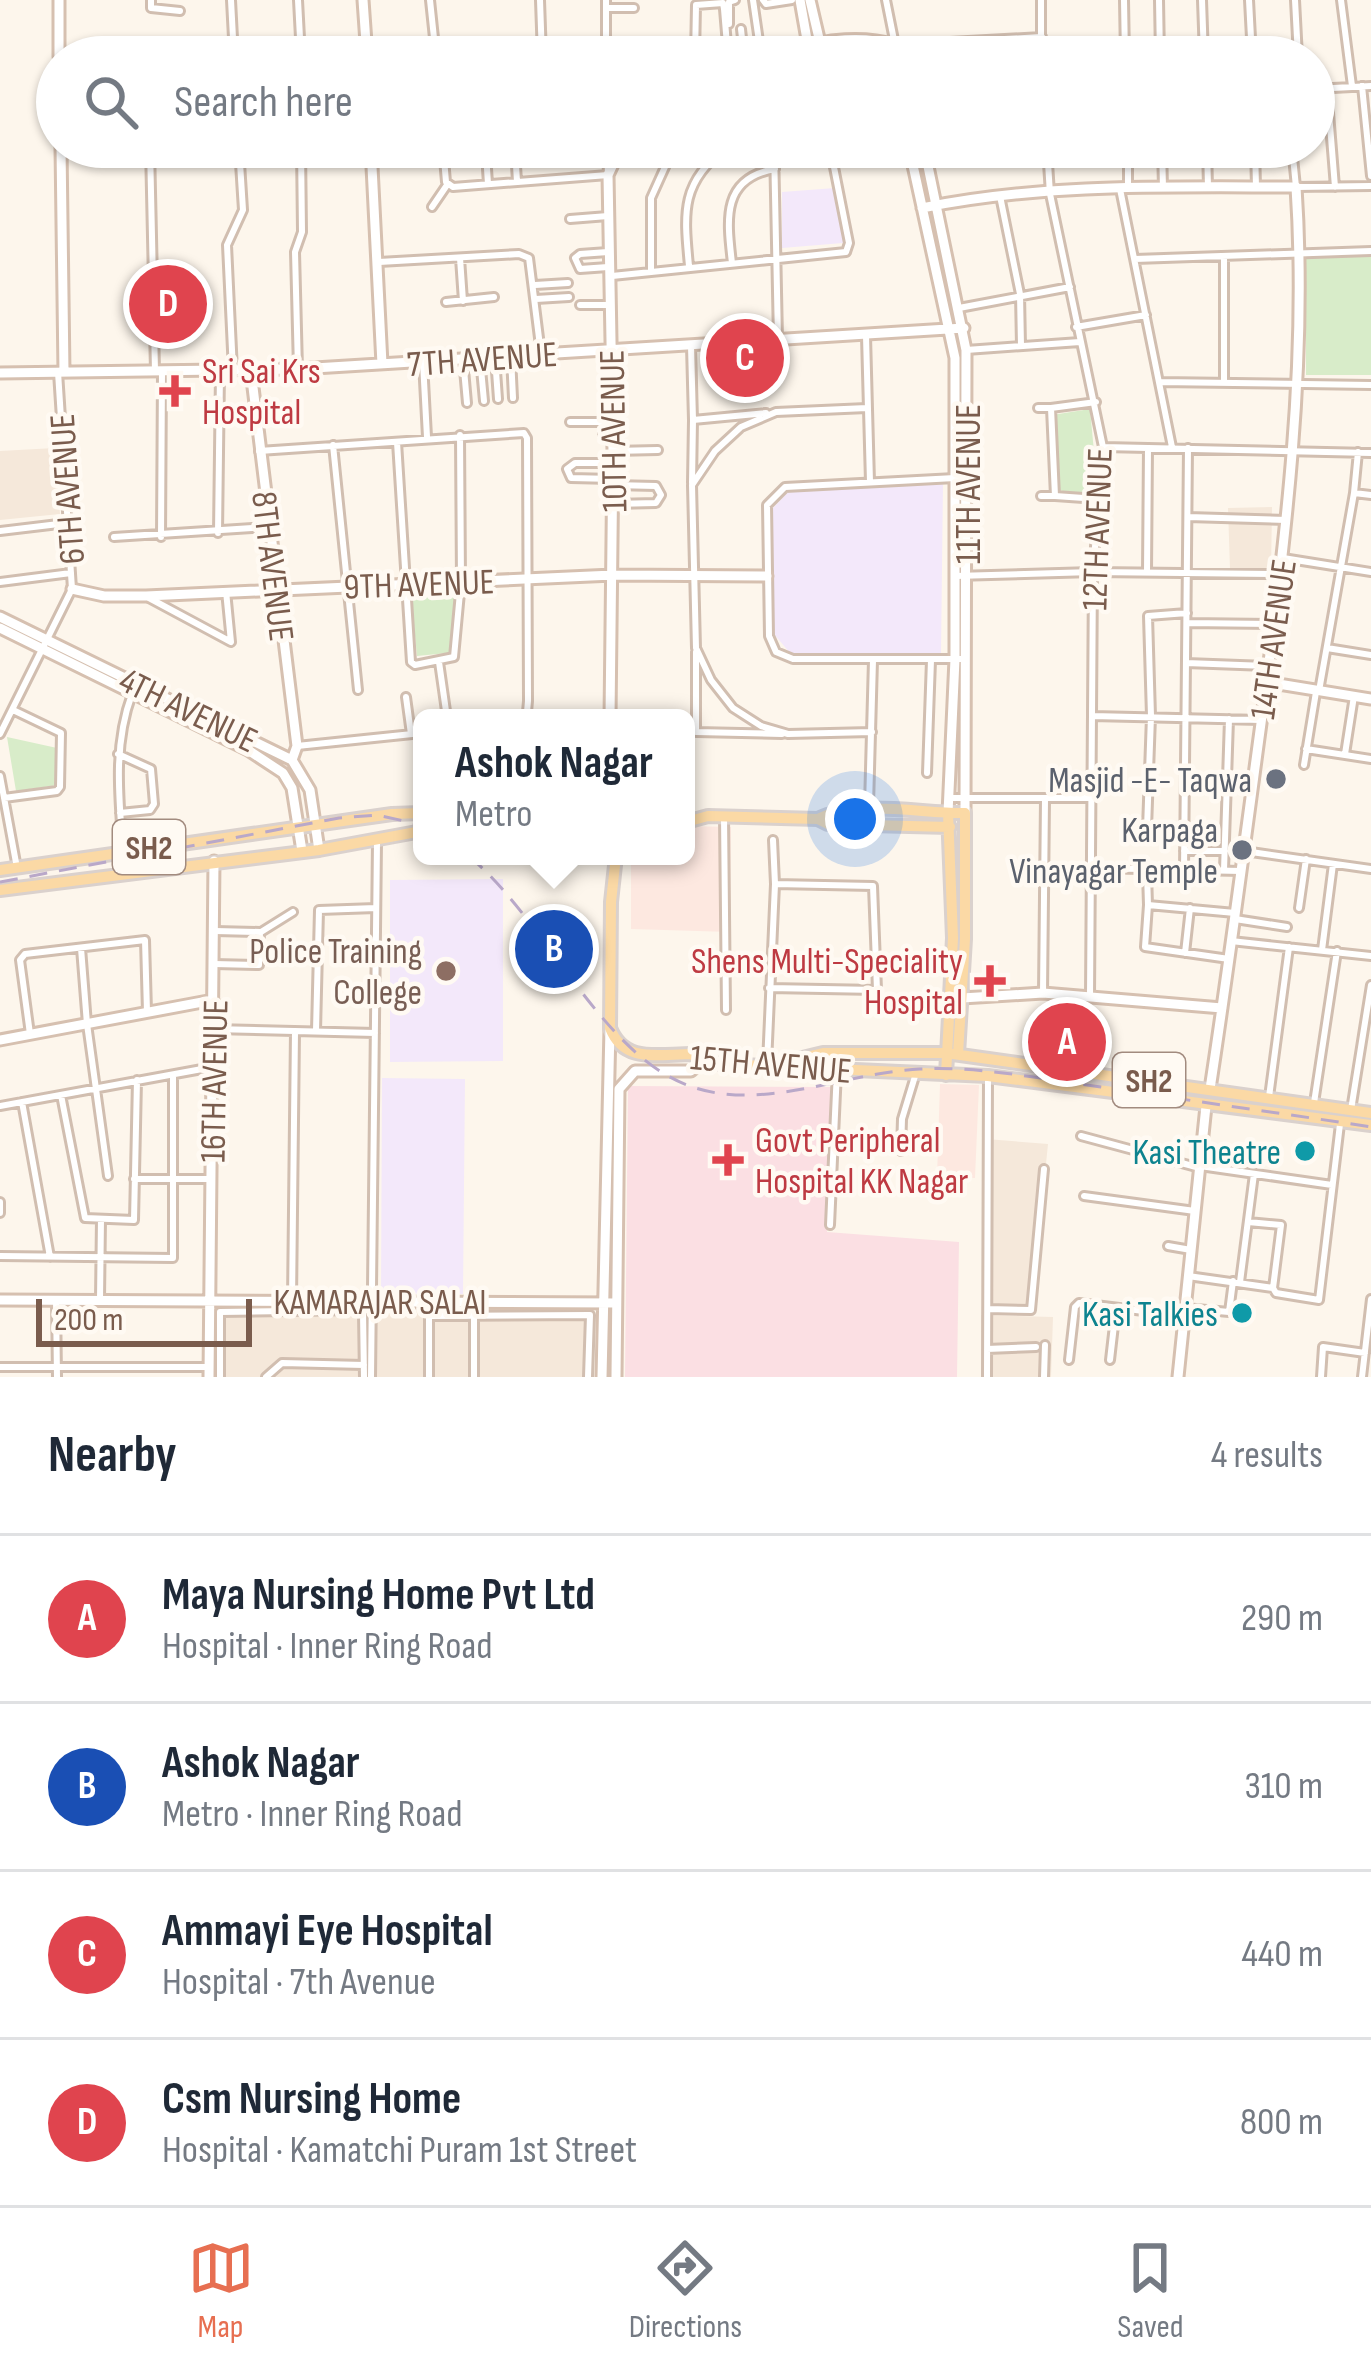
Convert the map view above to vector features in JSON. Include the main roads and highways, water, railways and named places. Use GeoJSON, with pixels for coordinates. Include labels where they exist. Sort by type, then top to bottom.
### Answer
{"type":"FeatureCollection","features":[{"type":"Feature","properties":{"kind":"main road"},"geometry":{"type":"LineString","coordinates":[[695,813],[818,819],[828,824],[946,811]]}},
{"type":"Feature","properties":{"kind":"main road"},"geometry":{"type":"LineString","coordinates":[[946,811],[962,998],[946,1075]]}},
{"type":"Feature","properties":{"kind":"main road"},"geometry":{"type":"LineString","coordinates":[[818,819],[830,812],[946,811],[965,820],[952,1053]]}},
{"type":"Feature","properties":{"kind":"main road","name":"SH2"},"geometry":{"type":"LineString","coordinates":[[0,870],[413,814]]}},
{"type":"Feature","properties":{"kind":"main road"},"geometry":{"type":"LineString","coordinates":[[695,820],[708,816]]}},
{"type":"Feature","properties":{"kind":"main road","name":"SH2"},"geometry":{"type":"LineString","coordinates":[[0,890],[319,850],[413,832]]}},
{"type":"Feature","properties":{"kind":"main road","name":"15TH AVENUE"},"geometry":{"type":"LineString","coordinates":[[615,865],[610,1028],[628,1053],[692,1054],[700,1063],[946,1075]]}},
{"type":"Feature","properties":{"kind":"main road"},"geometry":{"type":"LineString","coordinates":[[767,1067],[823,1053],[952,1053]]}},
{"type":"Feature","properties":{"kind":"main road","name":"SH2"},"geometry":{"type":"LineString","coordinates":[[952,1053],[1371,1113]]}},
{"type":"Feature","properties":{"kind":"main road","name":"SH2"},"geometry":{"type":"LineString","coordinates":[[946,1075],[988,1076],[1371,1126]]}},
{"type":"Feature","properties":{"kind":"railway"},"geometry":{"type":"LineString","coordinates":[[0,882],[339,818],[377,815],[413,823]]}},
{"type":"Feature","properties":{"kind":"railway"},"geometry":{"type":"LineString","coordinates":[[478,865],[611,1028],[663,1073],[694,1087],[757,1095],[888,1072],[966,1069],[1371,1127]]}},
{"type":"Feature","properties":{"kind":"place","name":"Csm Nursing Home"},"geometry":{"type":"Point","coordinates":[168,304]}},
{"type":"Feature","properties":{"kind":"place","name":"Ammayi Eye Hospital"},"geometry":{"type":"Point","coordinates":[745,358]}},
{"type":"Feature","properties":{"kind":"place","name":"Sri Sai Krs Hospital"},"geometry":{"type":"Point","coordinates":[175,391]}},
{"type":"Feature","properties":{"kind":"place","name":"Masjid -E- Taqwa"},"geometry":{"type":"Point","coordinates":[1276,779]}},
{"type":"Feature","properties":{"kind":"place","name":"Karpaga Vinayagar Temple"},"geometry":{"type":"Point","coordinates":[1242,850]}},
{"type":"Feature","properties":{"kind":"place","name":"Ashok Nagar"},"geometry":{"type":"Point","coordinates":[554,949]}},
{"type":"Feature","properties":{"kind":"place","name":"Police Training College"},"geometry":{"type":"Point","coordinates":[446,971]}},
{"type":"Feature","properties":{"kind":"place","name":"Shens Multi-Speciality Hospital"},"geometry":{"type":"Point","coordinates":[990,981]}},
{"type":"Feature","properties":{"kind":"place","name":"Maya Nursing Home Pvt Ltd"},"geometry":{"type":"Point","coordinates":[1067,1042]}},
{"type":"Feature","properties":{"kind":"place","name":"Kasi Theatre"},"geometry":{"type":"Point","coordinates":[1305,1151]}},
{"type":"Feature","properties":{"kind":"place","name":"Govt Peripheral Hospital KK Nagar"},"geometry":{"type":"Point","coordinates":[728,1160]}},
{"type":"Feature","properties":{"kind":"place","name":"Kasi Talkies"},"geometry":{"type":"Point","coordinates":[1242,1313]}}]}
